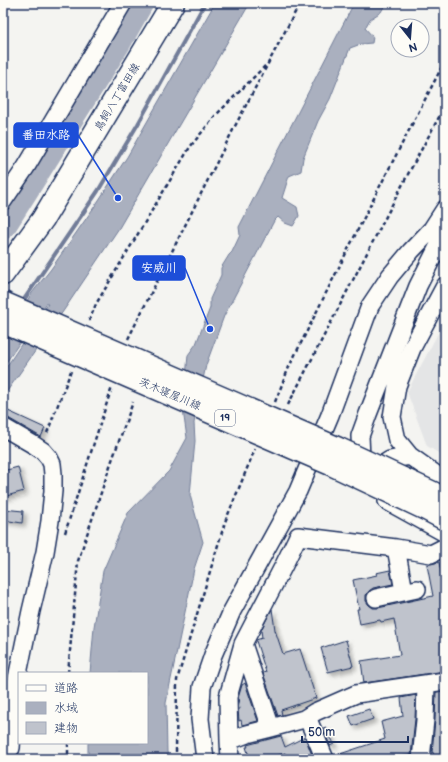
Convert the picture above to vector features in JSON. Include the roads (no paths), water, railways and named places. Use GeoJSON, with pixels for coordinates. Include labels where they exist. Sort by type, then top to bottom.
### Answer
{"type":"FeatureCollection","features":[{"type":"Feature","properties":{"kind":"main road","name":"鳥飼八丁富田線"},"geometry":{"type":"LineString","coordinates":[[4,271],[43,219],[173,3]]}},
{"type":"Feature","properties":{"kind":"main road","name":"茨木寝屋川線"},"geometry":{"type":"LineString","coordinates":[[3,303],[339,449],[445,500]]}},
{"type":"Feature","properties":{"kind":"main road","name":"茨木寝屋川線"},"geometry":{"type":"LineString","coordinates":[[3,322],[333,465],[445,519]]}},
{"type":"Feature","properties":{"kind":"street"},"geometry":{"type":"LineString","coordinates":[[3,201],[26,168],[123,3]]}},
{"type":"Feature","properties":{"kind":"street"},"geometry":{"type":"LineString","coordinates":[[205,759],[200,719],[202,687],[225,626],[298,491],[330,415],[370,306],[390,276],[432,229],[445,209]]}},
{"type":"Feature","properties":{"kind":"street"},"geometry":{"type":"LineString","coordinates":[[445,233],[418,286],[360,436],[361,458],[366,483],[378,496],[445,533]]}},
{"type":"Feature","properties":{"kind":"street"},"geometry":{"type":"LineString","coordinates":[[445,286],[412,348],[397,386],[392,417],[397,440],[410,456],[445,480]]}},
{"type":"Feature","properties":{"kind":"street"},"geometry":{"type":"LineString","coordinates":[[3,427],[43,451],[50,458],[53,474],[50,521],[45,552],[18,672]]}},
{"type":"Feature","properties":{"kind":"street"},"geometry":{"type":"LineString","coordinates":[[366,483],[370,473],[385,463],[390,460],[410,456]]}},
{"type":"Feature","properties":{"kind":"street"},"geometry":{"type":"LineString","coordinates":[[230,759],[228,697],[243,644],[298,536],[396,548],[431,554],[445,547]]}},
{"type":"Feature","properties":{"kind":"street"},"geometry":{"type":"LineString","coordinates":[[376,598],[411,590],[396,548]]}},
{"type":"Feature","properties":{"kind":"street"},"geometry":{"type":"LineString","coordinates":[[243,644],[271,728]]}},
{"type":"Feature","properties":{"kind":"street"},"geometry":{"type":"LineString","coordinates":[[9,752],[15,688],[18,674]]}},
{"type":"Feature","properties":{"kind":"street"},"geometry":{"type":"LineString","coordinates":[[229,741],[247,734],[304,719],[315,712],[356,694],[445,681]]}},
{"type":"Feature","properties":{"kind":"street"},"geometry":{"type":"LineString","coordinates":[[421,759],[425,720],[426,684]]}},
{"type":"Feature","properties":{"kind":"street"},"geometry":{"type":"LineString","coordinates":[[307,717],[326,759]]}},
{"type":"Feature","properties":{"kind":"street"},"geometry":{"type":"LineString","coordinates":[[229,741],[235,759]]}},
{"type":"Feature","properties":{"kind":"water"},"geometry":{"type":"Polygon","coordinates":[[[215,3],[250,3],[119,228],[3,397],[3,372],[48,304],[46,304],[3,367],[3,338],[32,293],[51,269],[127,157],[215,3]]]}},
{"type":"Feature","properties":{"kind":"water"},"geometry":{"type":"Polygon","coordinates":[[[354,3],[386,3],[381,12],[370,19],[365,28],[373,37],[372,43],[361,44],[350,48],[330,99],[318,121],[303,158],[301,171],[289,176],[282,198],[297,207],[299,216],[293,226],[285,223],[278,217],[274,221],[224,316],[206,365],[194,423],[195,441],[190,495],[203,542],[194,569],[166,703],[167,752],[169,759],[88,759],[88,744],[148,744],[148,672],[90,672],[94,627],[103,571],[128,513],[169,471],[187,438],[183,410],[188,355],[196,344],[210,308],[210,299],[221,275],[221,268],[232,252],[240,235],[239,227],[354,3]]]}},
{"type":"Feature","properties":{"kind":"waterway"},"geometry":{"type":"LineString","coordinates":[[3,227],[119,42],[141,3]]}},
{"type":"Feature","properties":{"kind":"waterway"},"geometry":{"type":"LineString","coordinates":[[21,304],[98,191],[138,124],[205,3]]}},
{"type":"Feature","properties":{"kind":"place","name":"番田水路"},"geometry":{"type":"Point","coordinates":[118,198]}},
{"type":"Feature","properties":{"kind":"place","name":"安威川"},"geometry":{"type":"Point","coordinates":[210,329]}}]}
